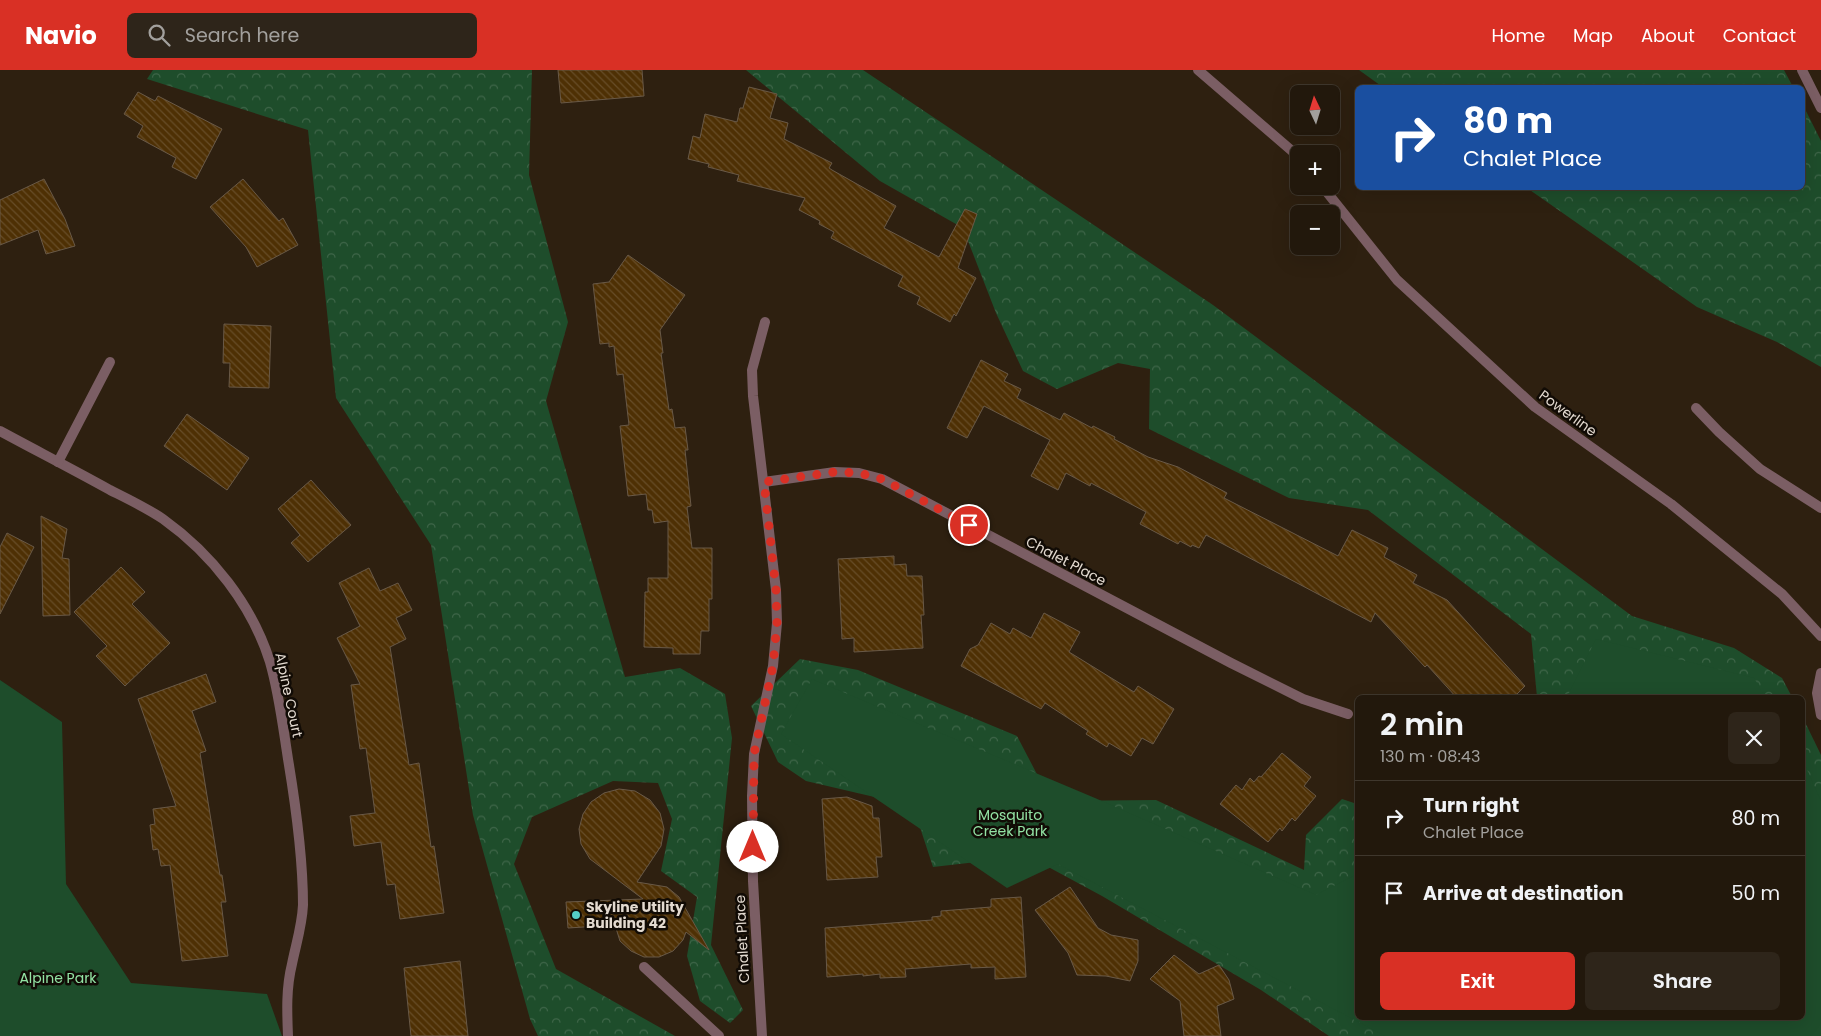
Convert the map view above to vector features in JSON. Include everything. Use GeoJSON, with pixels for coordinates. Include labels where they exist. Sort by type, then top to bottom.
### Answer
{"type":"FeatureCollection","features":[{"type":"Feature","properties":{"kind":"street"},"geometry":{"type":"LineString","coordinates":[[1198,70],[1290,149]]}},
{"type":"Feature","properties":{"kind":"street"},"geometry":{"type":"LineString","coordinates":[[1802,70],[1821,108]]}},
{"type":"Feature","properties":{"kind":"street","name":"Powerline"},"geometry":{"type":"LineString","coordinates":[[1329,195],[1397,280],[1535,407],[1671,504],[1782,594],[1821,636]]}},
{"type":"Feature","properties":{"kind":"street","name":"Chalet Place"},"geometry":{"type":"LineString","coordinates":[[762,1036],[753,881],[754,754],[773,666],[777,623],[776,590],[752,396],[752,370],[765,322]]}},
{"type":"Feature","properties":{"kind":"street"},"geometry":{"type":"LineString","coordinates":[[58,462],[110,362]]}},
{"type":"Feature","properties":{"kind":"street"},"geometry":{"type":"LineString","coordinates":[[1696,408],[1718,432],[1760,468],[1821,508]]}},
{"type":"Feature","properties":{"kind":"street","name":"Alpine Court"},"geometry":{"type":"LineString","coordinates":[[0,431],[162,518],[189,539],[213,562],[234,590],[254,623],[270,662],[292,783],[303,868],[302,916],[299,940],[291,966],[287,1008],[288,1036]]}},
{"type":"Feature","properties":{"kind":"street","name":"Chalet Place"},"geometry":{"type":"LineString","coordinates":[[764,482],[835,472],[859,473],[882,479],[1230,663],[1303,699],[1348,714]]}},
{"type":"Feature","properties":{"kind":"street"},"geometry":{"type":"LineString","coordinates":[[1821,673],[1818,693],[1821,715]]}},
{"type":"Feature","properties":{"kind":"street"},"geometry":{"type":"LineString","coordinates":[[644,967],[719,1036]]}},
{"type":"Feature","properties":{"kind":"green space"},"geometry":{"type":"Polygon","coordinates":[[[153,70],[532,70],[529,175],[568,322],[546,401],[625,677],[680,668],[725,694],[732,738],[711,945],[743,1010],[730,1023],[700,1001],[687,956],[697,897],[661,871],[672,819],[658,783],[613,781],[532,817],[514,864],[556,969],[675,1036],[538,1036],[530,1019],[473,815],[431,545],[336,398],[308,130],[147,79],[153,70]]]}},
{"type":"Feature","properties":{"kind":"green space"},"geometry":{"type":"Polygon","coordinates":[[[746,70],[863,70],[1213,305],[1632,616],[1734,648],[1782,678],[1791,695],[1537,695],[1531,634],[1368,510],[1289,498],[1149,429],[1150,369],[1118,363],[1057,389],[1023,371],[996,313],[963,228],[880,181],[746,70]]]}},
{"type":"Feature","properties":{"kind":"green space"},"geometry":{"type":"Polygon","coordinates":[[[1359,70],[1784,70],[1792,85],[1380,85],[1359,70]]]}},
{"type":"Feature","properties":{"kind":"green space"},"geometry":{"type":"Polygon","coordinates":[[[1805,109],[1821,141],[1821,367],[1777,342],[1697,307],[1530,190],[1805,190],[1805,109]]]}},
{"type":"Feature","properties":{"kind":"green space"},"geometry":{"type":"Polygon","coordinates":[[[1596,639],[1754,678],[1764,695],[1568,695],[1596,639]]]}},
{"type":"Feature","properties":{"kind":"green space","name":"Mosquito Creek Park"},"geometry":{"type":"Polygon","coordinates":[[[800,659],[858,670],[1017,736],[1051,801],[1156,800],[1304,870],[1306,835],[1342,799],[1355,803],[1355,1020],[1805,1020],[1805,722],[1821,755],[1821,1036],[1329,1036],[1261,990],[1102,896],[1028,856],[933,867],[913,806],[806,781],[778,762],[751,706],[800,659]]]}},
{"type":"Feature","properties":{"kind":"green space","name":"Mosquito Creek Park"},"geometry":{"type":"Polygon","coordinates":[[[812,679],[1095,798],[1316,895],[1355,875],[1355,1020],[1805,1020],[1805,765],[1821,801],[1821,1036],[1385,1036],[1058,864],[1007,888],[781,734],[812,679]]]}},
{"type":"Feature","properties":{"kind":"green space","name":"Alpine Park"},"geometry":{"type":"Polygon","coordinates":[[[0,680],[62,722],[66,884],[131,983],[267,994],[282,1036],[0,1036],[0,680]]]}},
{"type":"Feature","properties":{"kind":"building"},"geometry":{"type":"Polygon","coordinates":[[[558,70],[642,70],[644,96],[561,103],[558,70]]]}},
{"type":"Feature","properties":{"kind":"building"},"geometry":{"type":"Polygon","coordinates":[[[749,87],[777,94],[770,118],[788,123],[784,139],[832,163],[829,168],[896,206],[884,228],[939,257],[965,209],[977,214],[958,268],[976,278],[956,316],[954,314],[950,322],[917,304],[920,297],[898,286],[903,276],[831,238],[834,232],[819,224],[820,221],[799,210],[805,198],[737,181],[739,175],[708,167],[709,164],[688,159],[693,136],[700,138],[705,114],[737,122],[740,108],[743,108],[749,87]]]}},
{"type":"Feature","properties":{"kind":"building"},"geometry":{"type":"Polygon","coordinates":[[[138,92],[155,101],[158,96],[222,129],[196,179],[172,167],[176,158],[137,137],[143,126],[124,114],[138,92]]]}},
{"type":"Feature","properties":{"kind":"building"},"geometry":{"type":"Polygon","coordinates":[[[44,179],[65,219],[75,246],[46,254],[38,230],[0,245],[0,200],[44,179]]]}},
{"type":"Feature","properties":{"kind":"building"},"geometry":{"type":"Polygon","coordinates":[[[243,179],[279,221],[283,218],[298,245],[257,267],[246,247],[210,207],[243,179]]]}},
{"type":"Feature","properties":{"kind":"building"},"geometry":{"type":"Polygon","coordinates":[[[628,255],[685,295],[660,330],[663,353],[661,353],[669,410],[672,409],[675,428],[685,427],[688,450],[685,450],[691,506],[687,507],[692,548],[712,548],[712,599],[709,599],[709,631],[701,631],[700,654],[673,654],[673,648],[644,647],[645,592],[648,592],[648,578],[668,578],[668,521],[654,523],[652,510],[648,510],[646,494],[628,496],[620,426],[629,425],[623,374],[617,375],[614,346],[609,347],[609,343],[600,344],[593,284],[609,282],[628,255]]]}},
{"type":"Feature","properties":{"kind":"building"},"geometry":{"type":"Polygon","coordinates":[[[224,324],[271,326],[269,388],[229,387],[230,363],[223,363],[224,324]]]}},
{"type":"Feature","properties":{"kind":"building"},"geometry":{"type":"Polygon","coordinates":[[[981,360],[1008,374],[1004,381],[1021,389],[1017,398],[1060,420],[1064,413],[1092,428],[1093,426],[1115,437],[1114,439],[1148,457],[1178,467],[1227,493],[1224,498],[1338,556],[1352,530],[1388,548],[1384,557],[1417,575],[1413,583],[1447,600],[1525,686],[1516,695],[1454,695],[1427,665],[1425,667],[1375,613],[1371,622],[1206,535],[1199,548],[1192,545],[1191,547],[1180,541],[1178,544],[1140,524],[1146,512],[1091,483],[1090,486],[1066,473],[1058,490],[1031,476],[1050,440],[984,406],[967,438],[947,428],[981,360]]]}},
{"type":"Feature","properties":{"kind":"building"},"geometry":{"type":"Polygon","coordinates":[[[187,414],[249,458],[227,490],[164,446],[187,414]]]}},
{"type":"Feature","properties":{"kind":"building"},"geometry":{"type":"Polygon","coordinates":[[[311,480],[351,525],[308,562],[291,543],[300,535],[278,509],[311,480]]]}},
{"type":"Feature","properties":{"kind":"building"},"geometry":{"type":"Polygon","coordinates":[[[41,516],[67,529],[62,558],[69,559],[70,615],[43,616],[41,516]]]}},
{"type":"Feature","properties":{"kind":"building"},"geometry":{"type":"Polygon","coordinates":[[[7,533],[34,547],[0,614],[0,547],[7,533]]]}},
{"type":"Feature","properties":{"kind":"building"},"geometry":{"type":"Polygon","coordinates":[[[894,556],[894,565],[906,564],[907,576],[922,576],[924,615],[921,615],[923,648],[854,652],[854,638],[842,639],[838,559],[894,556]]]}},
{"type":"Feature","properties":{"kind":"building"},"geometry":{"type":"Polygon","coordinates":[[[121,567],[145,592],[132,604],[170,643],[125,686],[96,656],[107,646],[74,612],[121,567]]]}},
{"type":"Feature","properties":{"kind":"building"},"geometry":{"type":"Polygon","coordinates":[[[369,568],[380,591],[398,583],[412,610],[396,618],[406,639],[390,647],[409,765],[419,763],[431,847],[434,846],[444,913],[400,919],[395,884],[387,885],[381,842],[354,846],[350,816],[375,813],[366,748],[360,749],[351,685],[360,684],[337,638],[360,626],[339,583],[369,568]]]}},
{"type":"Feature","properties":{"kind":"building"},"geometry":{"type":"Polygon","coordinates":[[[1044,613],[1080,632],[1069,652],[1134,692],[1138,686],[1174,709],[1153,744],[1142,738],[1131,756],[1109,743],[1107,747],[1086,734],[1088,731],[1045,703],[1041,709],[961,666],[970,649],[978,645],[991,623],[1010,634],[1013,628],[1031,638],[1044,613]]]}},
{"type":"Feature","properties":{"kind":"building"},"geometry":{"type":"Polygon","coordinates":[[[206,674],[216,702],[192,711],[206,751],[200,753],[226,902],[221,902],[228,956],[182,961],[170,865],[161,866],[158,849],[153,850],[150,825],[155,824],[153,809],[176,806],[138,699],[206,674]]]}},
{"type":"Feature","properties":{"kind":"building"},"geometry":{"type":"Polygon","coordinates":[[[1282,753],[1311,777],[1304,786],[1316,796],[1295,821],[1292,818],[1282,831],[1280,828],[1268,842],[1220,804],[1236,785],[1242,790],[1250,778],[1254,782],[1259,776],[1261,777],[1282,753]]]}},
{"type":"Feature","properties":{"kind":"building"},"geometry":{"type":"Polygon","coordinates":[[[619,789],[635,791],[650,800],[660,813],[664,829],[661,846],[637,882],[667,887],[679,897],[709,950],[686,932],[683,940],[673,951],[659,957],[644,957],[631,951],[620,941],[615,925],[568,928],[566,902],[643,899],[590,859],[581,844],[579,829],[583,814],[591,802],[604,793],[619,789]]]}},
{"type":"Feature","properties":{"kind":"building"},"geometry":{"type":"Polygon","coordinates":[[[847,797],[872,806],[873,818],[879,818],[882,857],[876,857],[878,877],[827,880],[822,799],[847,797]]]}},
{"type":"Feature","properties":{"kind":"building"},"geometry":{"type":"Polygon","coordinates":[[[1070,887],[1098,928],[1111,935],[1138,940],[1138,961],[1130,981],[1106,976],[1077,975],[1068,953],[1035,910],[1070,887]]]}},
{"type":"Feature","properties":{"kind":"building"},"geometry":{"type":"Polygon","coordinates":[[[1021,897],[1026,977],[995,979],[995,967],[971,968],[971,964],[905,969],[906,977],[880,978],[880,974],[863,976],[863,974],[827,977],[825,928],[932,920],[932,917],[941,916],[941,911],[991,907],[991,899],[1021,897]]]}},
{"type":"Feature","properties":{"kind":"building"},"geometry":{"type":"Polygon","coordinates":[[[1174,955],[1199,974],[1219,965],[1229,980],[1234,999],[1217,1006],[1221,1036],[1184,1036],[1180,1001],[1150,979],[1174,955]]]}},
{"type":"Feature","properties":{"kind":"building"},"geometry":{"type":"Polygon","coordinates":[[[460,961],[468,1036],[411,1036],[404,968],[460,961]]]}},
{"type":"Feature","properties":{"kind":"place","name":"Skyline Utility Building 42"},"geometry":{"type":"Point","coordinates":[576,915]}},
{"type":"Feature","properties":{"kind":"route"},"geometry":{"type":"LineString","coordinates":[[753,847],[752,796],[754,754],[773,666],[777,623],[776,590],[764,482],[835,472],[859,473],[882,479],[969,525]]}}]}
